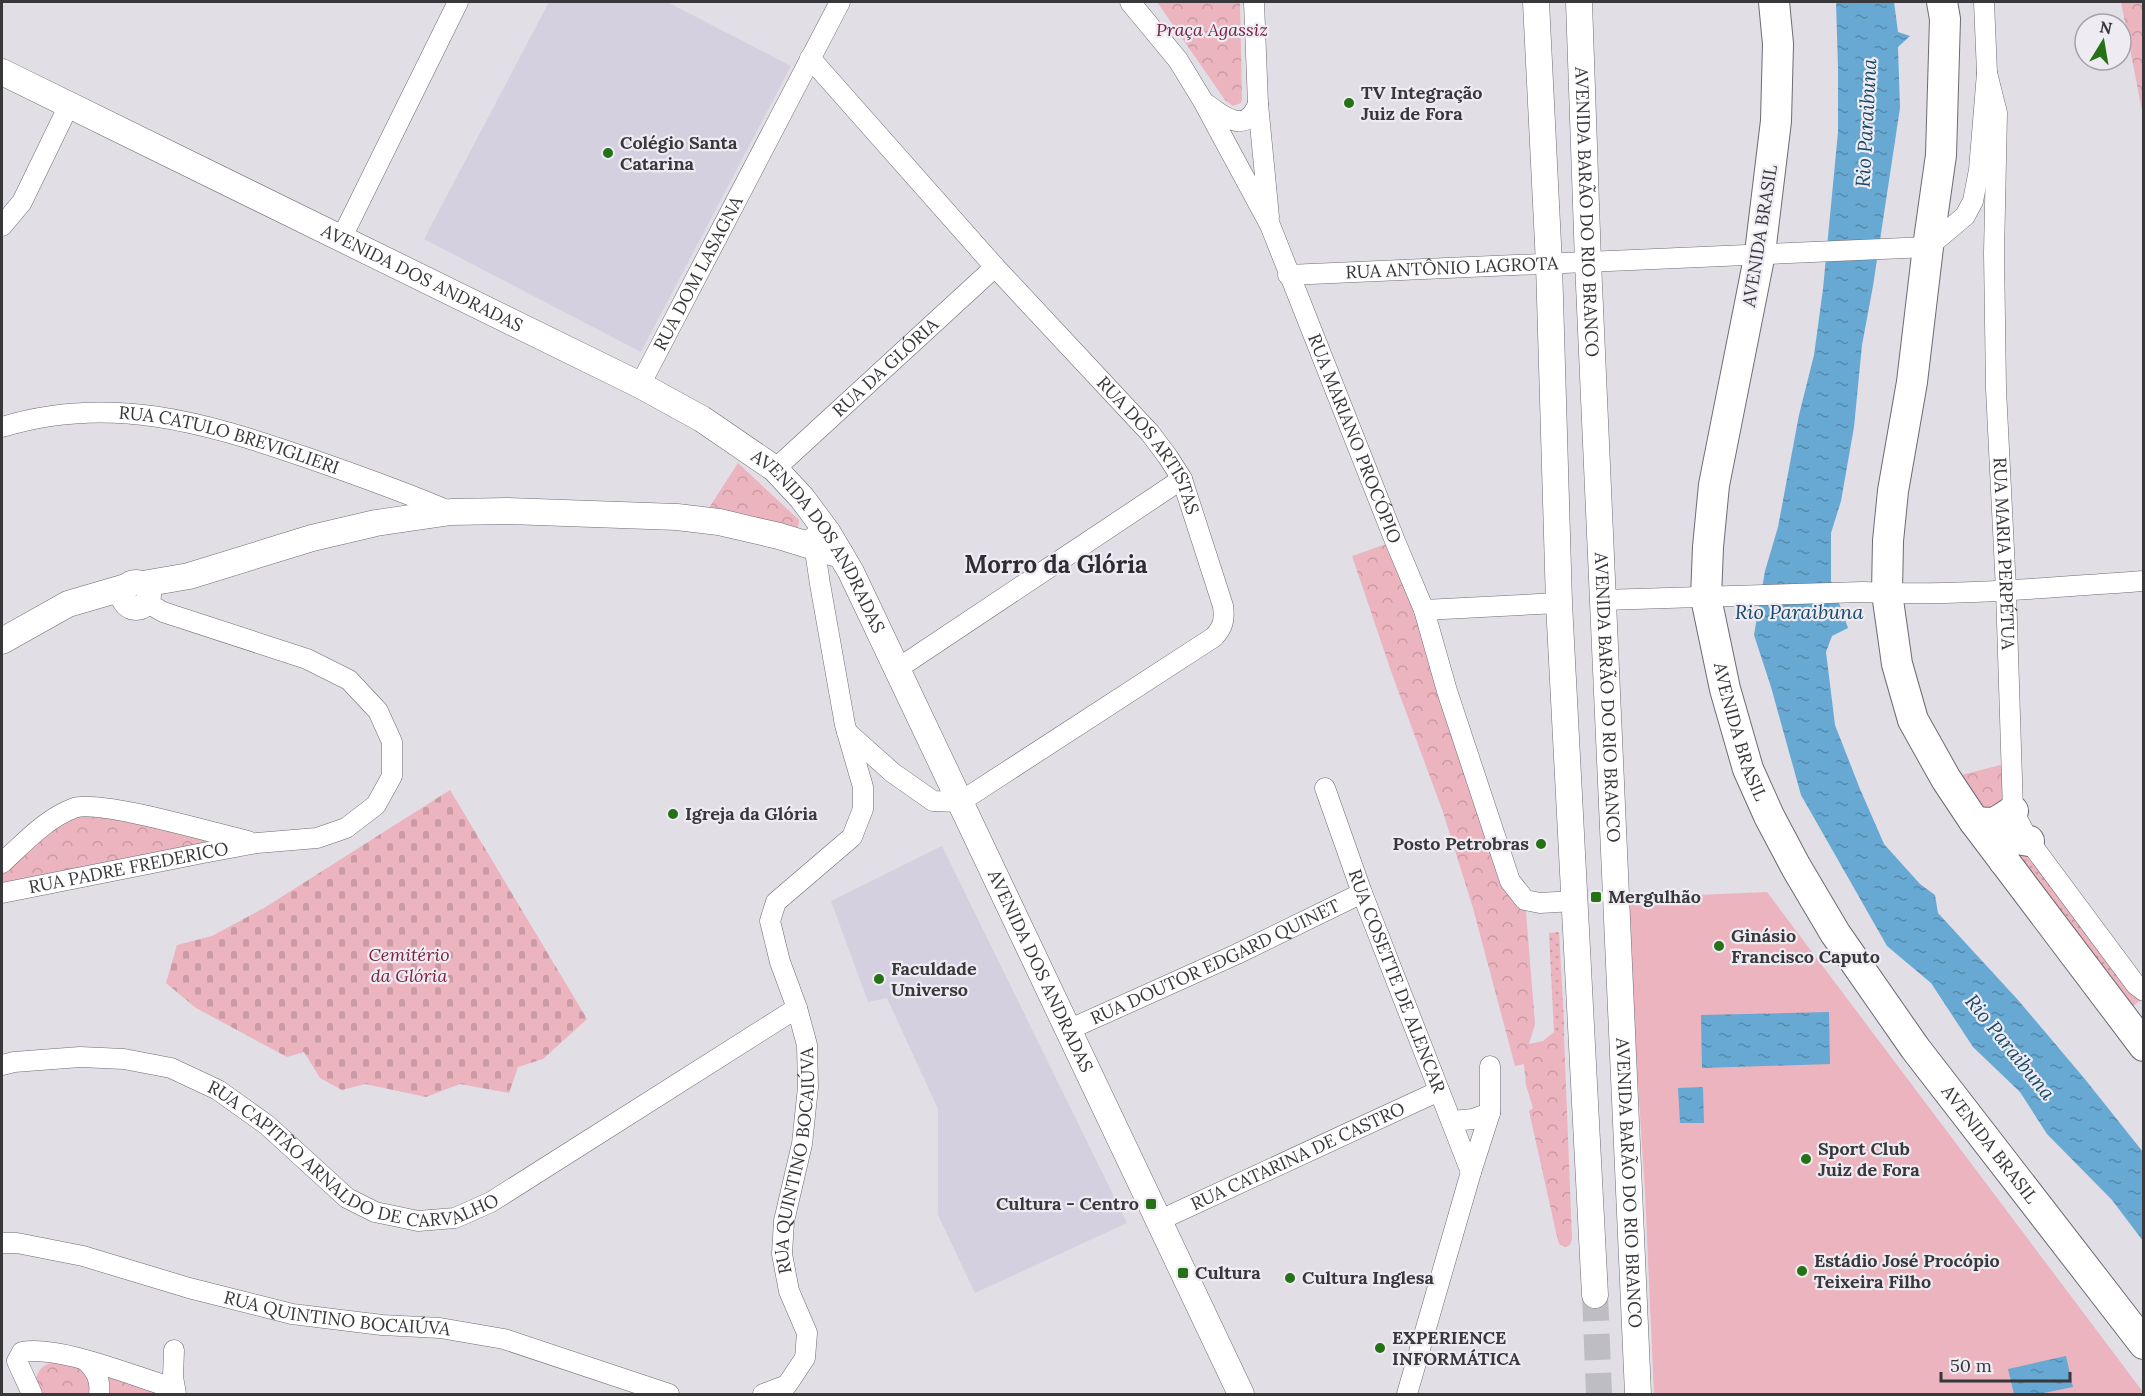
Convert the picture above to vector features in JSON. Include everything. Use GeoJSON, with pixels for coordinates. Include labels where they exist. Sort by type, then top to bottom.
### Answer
{"type":"FeatureCollection","features":[{"type":"Feature","properties":{"kind":"highway","name":"AVENIDA BRASIL"},"geometry":{"type":"LineString","coordinates":[[1774,2],[1778,44],[1776,121],[1767,253],[1714,485],[1714,598],[1722,678],[1748,769],[1769,816],[1796,867],[1835,933],[1915,1048],[2144,1344]]}},
{"type":"Feature","properties":{"kind":"highway"},"geometry":{"type":"LineString","coordinates":[[1942,2],[1945,19],[1941,155],[1917,248],[1912,382],[1893,491],[1888,541],[1875,592],[1913,720],[1943,776],[1974,820],[2014,838],[2138,1032]]}},
{"type":"Feature","properties":{"kind":"main road"},"geometry":{"type":"LineString","coordinates":[[1536,2],[1549,264],[1559,603],[1595,1295]]}},
{"type":"Feature","properties":{"kind":"main road","name":"AVENIDA BARÃO DO RIO BRANCO"},"geometry":{"type":"LineString","coordinates":[[1579,2],[1588,262],[1638,1395]]}},
{"type":"Feature","properties":{"kind":"main road","name":"AVENIDA DOS ANDRADAS"},"geometry":{"type":"LineString","coordinates":[[2,72],[640,385],[702,419],[775,469],[802,498],[842,555],[1241,1395]]}},
{"type":"Feature","properties":{"kind":"main road"},"geometry":{"type":"LineString","coordinates":[[2,641],[31,626],[138,595],[189,576],[312,538],[376,522],[451,512],[507,511],[677,517],[719,522],[779,536],[842,555]]}},
{"type":"Feature","properties":{"kind":"street"},"geometry":{"type":"LineString","coordinates":[[341,239],[458,2]]}},
{"type":"Feature","properties":{"kind":"street","name":"RUA DOM LASAGNA"},"geometry":{"type":"LineString","coordinates":[[640,385],[840,2]]}},
{"type":"Feature","properties":{"kind":"street","name":"RUA MARIANO PROCÓPIO"},"geometry":{"type":"LineString","coordinates":[[1130,2],[1178,60],[1203,101],[1270,225],[1288,275],[1424,610],[1447,691],[1510,881],[1524,900],[1540,903],[1574,901]]}},
{"type":"Feature","properties":{"kind":"street"},"geometry":{"type":"LineString","coordinates":[[1254,2],[1258,104],[1270,225]]}},
{"type":"Feature","properties":{"kind":"street","name":"RUA MARIA PERPÉTUA"},"geometry":{"type":"LineString","coordinates":[[1917,248],[1965,216],[1973,201],[1979,170],[1987,73],[1984,2]]}},
{"type":"Feature","properties":{"kind":"street","name":"RUA DOS ARTISTAS"},"geometry":{"type":"LineString","coordinates":[[810,58],[994,267],[1150,433],[1182,479],[1223,606],[1225,618],[1221,629],[1214,637],[960,802]]}},
{"type":"Feature","properties":{"kind":"street","name":"RUA MARIA PERPÉTUA"},"geometry":{"type":"LineString","coordinates":[[1987,73],[1997,113],[1994,253],[1996,389],[2006,590],[2014,838]]}},
{"type":"Feature","properties":{"kind":"street"},"geometry":{"type":"LineString","coordinates":[[1203,101],[1224,118],[1238,121],[1251,116],[1258,104]]}},
{"type":"Feature","properties":{"kind":"street"},"geometry":{"type":"LineString","coordinates":[[2,226],[22,202],[69,105]]}},
{"type":"Feature","properties":{"kind":"street","name":"RUA ANTÔNIO LAGROTA"},"geometry":{"type":"LineString","coordinates":[[1288,275],[1917,248]]}},
{"type":"Feature","properties":{"kind":"street","name":"RUA DA GLÓRIA"},"geometry":{"type":"LineString","coordinates":[[775,469],[994,267]]}},
{"type":"Feature","properties":{"kind":"street","name":"RUA CATULO BREVIGLIERI"},"geometry":{"type":"LineString","coordinates":[[2,427],[59,414],[113,411],[167,417],[241,435],[398,489],[451,512]]}},
{"type":"Feature","properties":{"kind":"street"},"geometry":{"type":"LineString","coordinates":[[897,669],[1182,479]]}},
{"type":"Feature","properties":{"kind":"street","name":"RUA QUINTINO BOCAIÚVA"},"geometry":{"type":"LineString","coordinates":[[764,1395],[787,1385],[805,1358],[807,1333],[789,1291],[782,1254],[784,1221],[802,1144],[808,1087],[807,1045],[797,1008],[780,962],[770,921],[776,902],[852,837],[863,809],[863,787],[847,732],[810,510]]}},
{"type":"Feature","properties":{"kind":"street"},"geometry":{"type":"LineString","coordinates":[[1604,600],[2006,590],[2144,581]]}},
{"type":"Feature","properties":{"kind":"street"},"geometry":{"type":"LineString","coordinates":[[2,863],[49,820],[76,807],[106,807],[257,843],[317,838],[346,828],[376,806],[392,776],[392,742],[378,711],[349,680],[307,659],[163,612],[138,595]]}},
{"type":"Feature","properties":{"kind":"street"},"geometry":{"type":"LineString","coordinates":[[1424,610],[1559,603]]}},
{"type":"Feature","properties":{"kind":"street"},"geometry":{"type":"LineString","coordinates":[[847,732],[893,773],[933,801],[960,802]]}},
{"type":"Feature","properties":{"kind":"street","name":"RUA COSETTE DE ALENCAR"},"geometry":{"type":"LineString","coordinates":[[1325,788],[1362,893],[1471,1172]]}},
{"type":"Feature","properties":{"kind":"street"},"geometry":{"type":"LineString","coordinates":[[2014,838],[2136,985],[2144,991]]}},
{"type":"Feature","properties":{"kind":"street","name":"RUA PADRE FREDERICO"},"geometry":{"type":"LineString","coordinates":[[2,893],[115,869],[257,843]]}},
{"type":"Feature","properties":{"kind":"street","name":"RUA DOUTOR EDGARD QUINET"},"geometry":{"type":"LineString","coordinates":[[1068,1030],[1237,954],[1362,893]]}},
{"type":"Feature","properties":{"kind":"street","name":"RUA CAPITÃO ARNALDO DE CARVALHO"},"geometry":{"type":"LineString","coordinates":[[2,1065],[80,1057],[124,1059],[171,1068],[218,1090],[267,1125],[347,1198],[375,1212],[418,1221],[455,1218],[491,1202],[797,1008]]}},
{"type":"Feature","properties":{"kind":"street"},"geometry":{"type":"LineString","coordinates":[[1407,1395],[1490,1113],[1490,1066]]}},
{"type":"Feature","properties":{"kind":"street","name":"RUA CATARINA DE CASTRO"},"geometry":{"type":"LineString","coordinates":[[1158,1221],[1439,1091]]}},
{"type":"Feature","properties":{"kind":"street"},"geometry":{"type":"LineString","coordinates":[[1453,1121],[1473,1119],[1490,1113]]}},
{"type":"Feature","properties":{"kind":"street","name":"RUA QUINTINO BOCAIÚVA"},"geometry":{"type":"LineString","coordinates":[[2,1243],[17,1243],[83,1256],[189,1288],[292,1314],[382,1325],[440,1328],[504,1339],[669,1395]]}},
{"type":"Feature","properties":{"kind":"street"},"geometry":{"type":"LineString","coordinates":[[174,1350],[172,1377],[175,1393]]}},
{"type":"Feature","properties":{"kind":"street"},"geometry":{"type":"LineString","coordinates":[[32,1395],[17,1361],[22,1352],[28,1351],[50,1351],[85,1360],[168,1386],[175,1393]]}},
{"type":"Feature","properties":{"kind":"street"},"geometry":{"type":"LineString","coordinates":[[85,1360],[96,1372],[100,1382],[99,1395]]}},
{"type":"Feature","properties":{"kind":"shaded area","name":"Colégio Santa Catarina"},"geometry":{"type":"Polygon","coordinates":[[[549,2],[667,2],[791,66],[641,352],[424,239],[549,2]]]}},
{"type":"Feature","properties":{"kind":"shaded area"},"geometry":{"type":"Polygon","coordinates":[[[942,846],[1127,1223],[975,1293],[938,1215],[938,1109],[887,998],[868,1002],[831,901],[942,846]]]}},
{"type":"Feature","properties":{"kind":"green space","name":"Praça Agassiz"},"geometry":{"type":"Polygon","coordinates":[[[1157,2],[1240,2],[1241,103],[1233,106],[1225,100],[1157,2]]]}},
{"type":"Feature","properties":{"kind":"green space"},"geometry":{"type":"Polygon","coordinates":[[[2121,2],[2143,2],[2143,116],[2133,64],[2133,12],[2123,12],[2121,2]]]}},
{"type":"Feature","properties":{"kind":"green space"},"geometry":{"type":"Polygon","coordinates":[[[738,463],[799,520],[795,531],[705,514],[738,463]]]}},
{"type":"Feature","properties":{"kind":"green space"},"geometry":{"type":"Polygon","coordinates":[[[1395,541],[1525,900],[1535,1024],[1529,1044],[1543,1041],[1554,1032],[1564,1036],[1572,1239],[1570,1245],[1565,1247],[1558,1241],[1529,1111],[1533,1108],[1526,1085],[1524,1064],[1515,1066],[1473,908],[1443,812],[1392,674],[1352,556],[1395,541]]]}},
{"type":"Feature","properties":{"kind":"green space"},"geometry":{"type":"Polygon","coordinates":[[[2012,762],[2013,811],[1996,823],[1946,779],[2012,762]]]}},
{"type":"Feature","properties":{"kind":"green space","name":"Cemitério da Glória"},"geometry":{"type":"Polygon","coordinates":[[[450,790],[587,1019],[543,1059],[518,1067],[509,1093],[460,1084],[426,1097],[365,1084],[342,1090],[320,1078],[304,1052],[287,1057],[196,1008],[166,983],[177,945],[212,936],[264,908],[450,790]]]}},
{"type":"Feature","properties":{"kind":"green space"},"geometry":{"type":"Polygon","coordinates":[[[78,814],[104,814],[227,843],[2,886],[2,870],[52,825],[78,814]]]}},
{"type":"Feature","properties":{"kind":"green space"},"geometry":{"type":"Polygon","coordinates":[[[2029,841],[2143,999],[2120,1014],[2005,842],[2029,841]]]}},
{"type":"Feature","properties":{"kind":"green space","name":"Sport Club Juiz de Fora"},"geometry":{"type":"Polygon","coordinates":[[[1767,892],[2143,1393],[1654,1394],[1645,1192],[1626,898],[1767,892]]]}},
{"type":"Feature","properties":{"kind":"green space"},"geometry":{"type":"Polygon","coordinates":[[[1559,932],[1564,1036],[1554,1032],[1549,933],[1559,932]]]}},
{"type":"Feature","properties":{"kind":"green space"},"geometry":{"type":"Polygon","coordinates":[[[78,1360],[96,1394],[35,1394],[37,1375],[46,1365],[52,1362],[78,1360]]]}},
{"type":"Feature","properties":{"kind":"green space"},"geometry":{"type":"Polygon","coordinates":[[[98,1372],[165,1394],[101,1394],[98,1372]]]}},
{"type":"Feature","properties":{"kind":"water","name":"Rio Paraibuna"},"geometry":{"type":"Polygon","coordinates":[[[1836,2],[1894,2],[1898,32],[1910,36],[1898,47],[1900,108],[1862,345],[1854,427],[1841,501],[1831,533],[1831,581],[1848,628],[1832,636],[1826,652],[1835,725],[1884,844],[1920,884],[1935,895],[1938,913],[2018,1000],[2143,1152],[2143,1241],[2112,1200],[2047,1134],[2020,1092],[1973,1047],[1931,983],[1887,946],[1801,795],[1754,635],[1765,571],[1778,527],[1799,415],[1814,355],[1823,289],[1838,132],[1836,2]]]}},
{"type":"Feature","properties":{"kind":"water"},"geometry":{"type":"Polygon","coordinates":[[[1829,1012],[1830,1064],[1702,1068],[1701,1015],[1829,1012]]]}},
{"type":"Feature","properties":{"kind":"water"},"geometry":{"type":"Polygon","coordinates":[[[1703,1087],[1704,1123],[1680,1123],[1678,1088],[1703,1087]]]}},
{"type":"Feature","properties":{"kind":"water"},"geometry":{"type":"Polygon","coordinates":[[[2066,1356],[2073,1387],[2039,1394],[2014,1394],[2008,1369],[2066,1356]]]}},
{"type":"Feature","properties":{"kind":"tunnel"},"geometry":{"type":"LineString","coordinates":[[1595,1295],[1599,1394]]}},
{"type":"Feature","properties":{"kind":"place","name":"TV Integração Juiz de Fora"},"geometry":{"type":"Point","coordinates":[1349,103]}},
{"type":"Feature","properties":{"kind":"place","name":"Colégio Santa Catarina"},"geometry":{"type":"Point","coordinates":[608,153]}},
{"type":"Feature","properties":{"kind":"place","name":"Igreja da Glória"},"geometry":{"type":"Point","coordinates":[673,814]}},
{"type":"Feature","properties":{"kind":"place","name":"Posto Petrobras"},"geometry":{"type":"Point","coordinates":[1541,844]}},
{"type":"Feature","properties":{"kind":"place","name":"Mergulhão"},"geometry":{"type":"Point","coordinates":[1596,897]}},
{"type":"Feature","properties":{"kind":"place","name":"Ginásio Francisco Caputo"},"geometry":{"type":"Point","coordinates":[1719,946]}},
{"type":"Feature","properties":{"kind":"place","name":"Faculdade Universo"},"geometry":{"type":"Point","coordinates":[879,979]}},
{"type":"Feature","properties":{"kind":"place","name":"Sport Club Juiz de Fora"},"geometry":{"type":"Point","coordinates":[1806,1159]}},
{"type":"Feature","properties":{"kind":"place","name":"Cultura - Centro"},"geometry":{"type":"Point","coordinates":[1151,1204]}},
{"type":"Feature","properties":{"kind":"place","name":"Estádio José Procópio Teixeira Filho"},"geometry":{"type":"Point","coordinates":[1802,1271]}},
{"type":"Feature","properties":{"kind":"place","name":"Cultura"},"geometry":{"type":"Point","coordinates":[1183,1273]}},
{"type":"Feature","properties":{"kind":"place","name":"Cultura Inglesa"},"geometry":{"type":"Point","coordinates":[1290,1278]}},
{"type":"Feature","properties":{"kind":"place","name":"EXPERIENCE INFORMÁTICA"},"geometry":{"type":"Point","coordinates":[1380,1348]}},
{"type":"Feature","properties":{"kind":"district","name":"Morro da Glória"},"geometry":{"type":"Point","coordinates":[1056,565]}}]}
